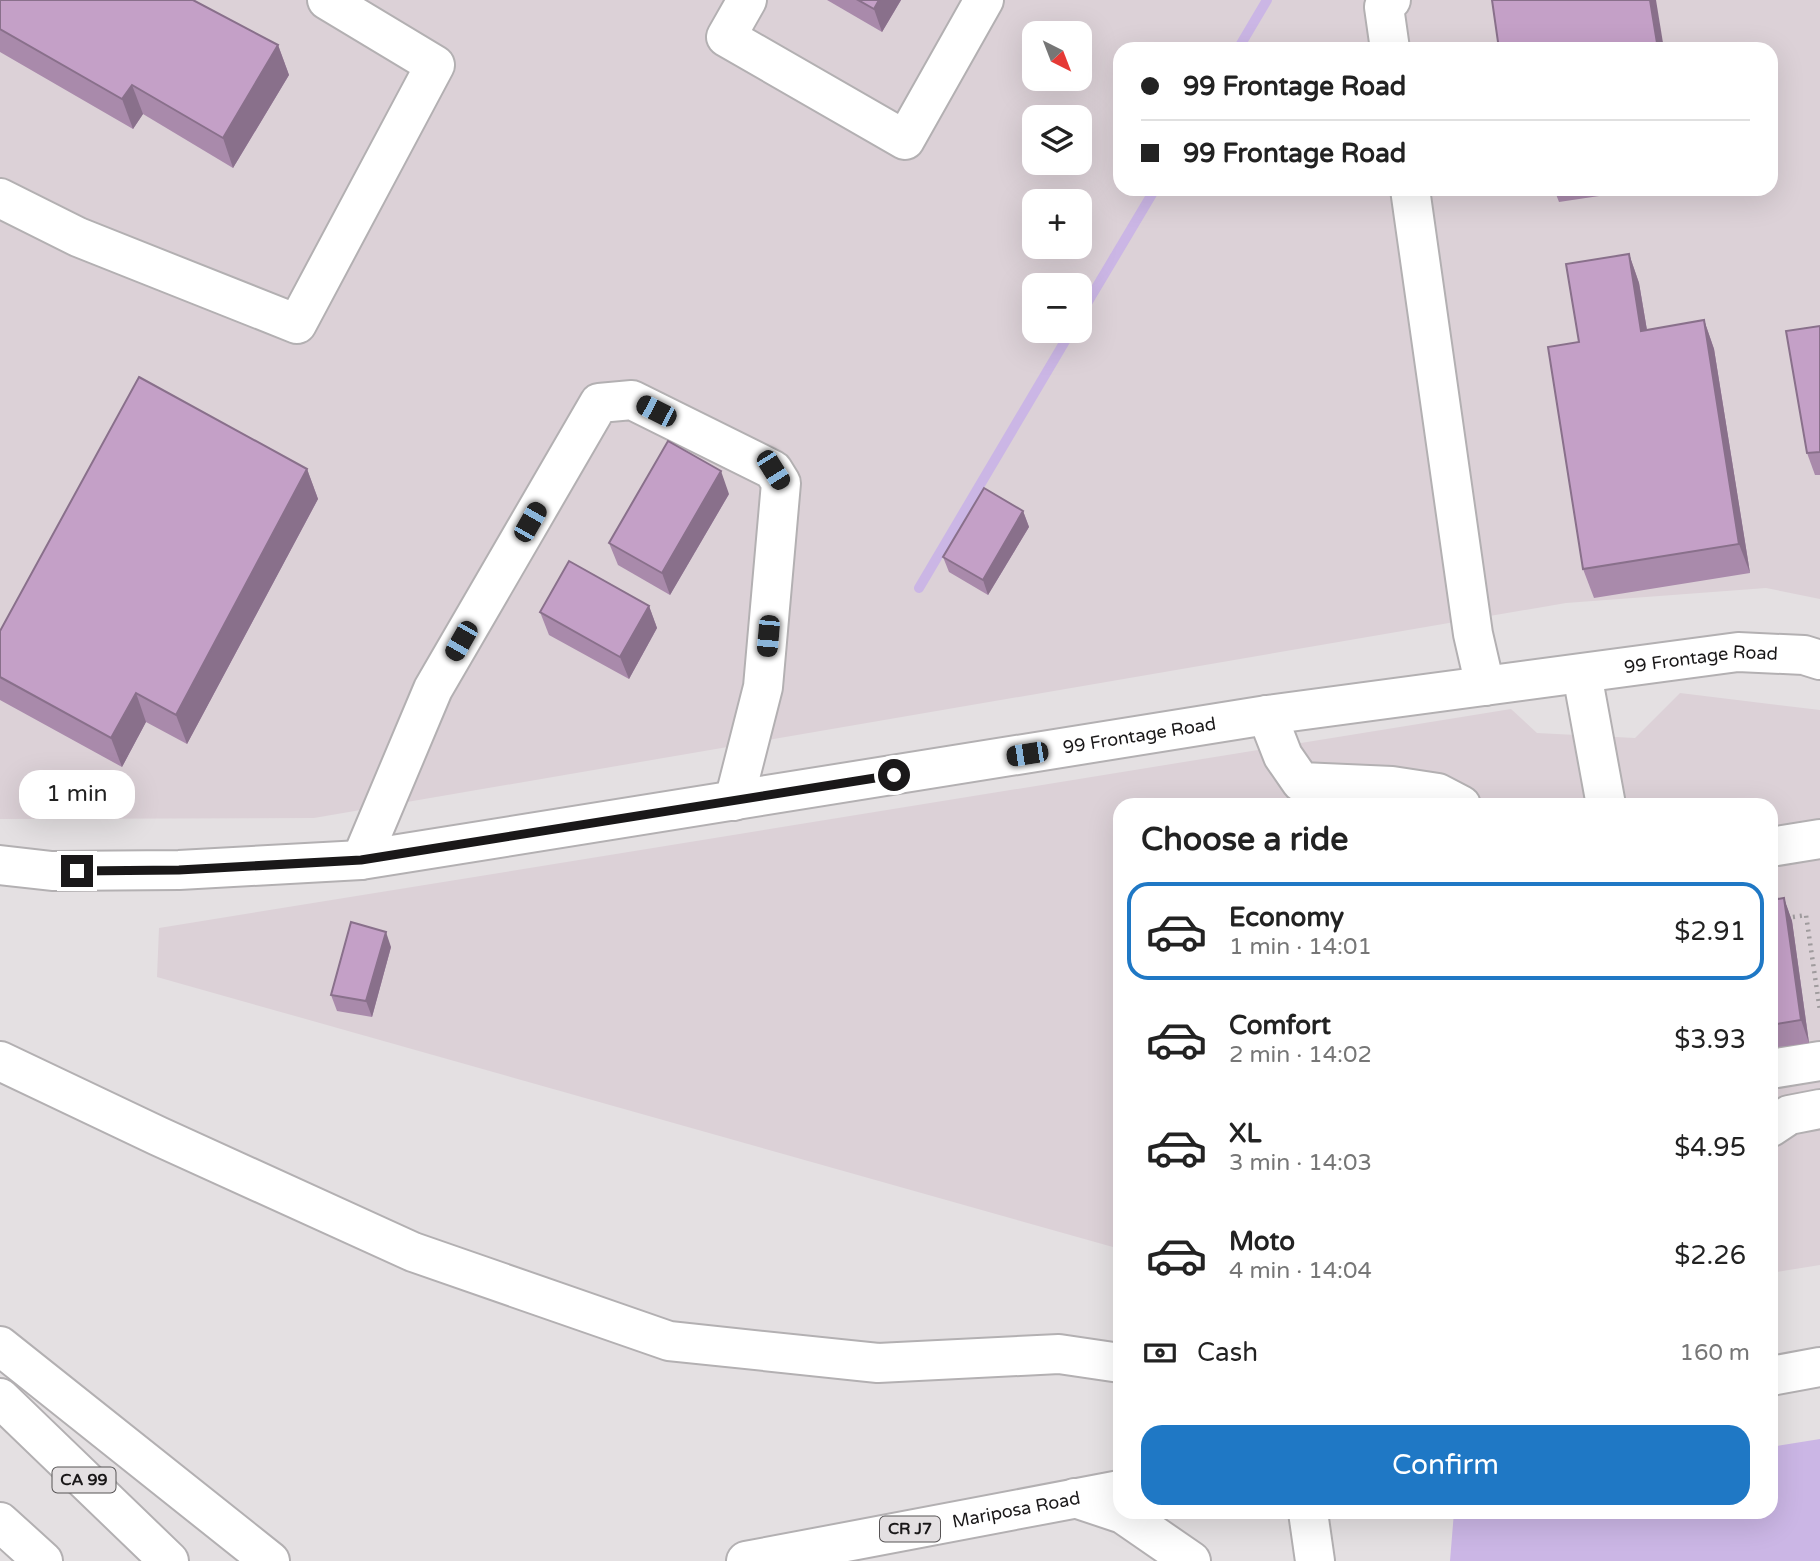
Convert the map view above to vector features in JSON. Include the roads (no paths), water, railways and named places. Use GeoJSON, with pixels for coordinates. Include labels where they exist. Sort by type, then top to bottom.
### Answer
{"type":"FeatureCollection","features":[{"type":"Feature","properties":{"kind":"main road"},"geometry":{"type":"LineString","coordinates":[[0,198],[78,237],[297,324],[435,65],[327,0]]}},
{"type":"Feature","properties":{"kind":"main road"},"geometry":{"type":"LineString","coordinates":[[747,0],[726,37],[905,140],[984,0]]}},
{"type":"Feature","properties":{"kind":"main road"},"geometry":{"type":"LineString","coordinates":[[1383,3],[1389,42]]}},
{"type":"Feature","properties":{"kind":"main road"},"geometry":{"type":"LineString","coordinates":[[1411,196],[1473,634],[1485,686]]}},
{"type":"Feature","properties":{"kind":"main road"},"geometry":{"type":"LineString","coordinates":[[361,860],[433,689],[599,403],[632,400],[773,470],[781,483],[763,687],[734,801]]}},
{"type":"Feature","properties":{"kind":"main road","name":"99 Frontage Road"},"geometry":{"type":"LineString","coordinates":[[0,865],[52,871],[179,870],[361,860],[1267,715],[1738,652],[1804,655],[1820,660]]}},
{"type":"Feature","properties":{"kind":"main road"},"geometry":{"type":"LineString","coordinates":[[1582,674],[1605,798]]}},
{"type":"Feature","properties":{"kind":"main road"},"geometry":{"type":"LineString","coordinates":[[1267,715],[1283,757],[1301,782],[1392,786],[1438,793],[1448,798]]}},
{"type":"Feature","properties":{"kind":"main road"},"geometry":{"type":"LineString","coordinates":[[1778,846],[1820,839]]}},
{"type":"Feature","properties":{"kind":"main road"},"geometry":{"type":"LineString","coordinates":[[0,1061],[412,1252],[669,1341],[878,1363],[1059,1354],[1113,1362]]}},
{"type":"Feature","properties":{"kind":"main road"},"geometry":{"type":"LineString","coordinates":[[1778,1068],[1820,1061]]}},
{"type":"Feature","properties":{"kind":"main road"},"geometry":{"type":"LineString","coordinates":[[1778,1122],[1789,1115],[1820,1109]]}},
{"type":"Feature","properties":{"kind":"main road"},"geometry":{"type":"LineString","coordinates":[[0,1346],[270,1561]]}},
{"type":"Feature","properties":{"kind":"main road"},"geometry":{"type":"LineString","coordinates":[[1778,1375],[1820,1367]]}},
{"type":"Feature","properties":{"kind":"main road","name":"CA 99"},"geometry":{"type":"LineString","coordinates":[[0,1398],[169,1561]]}},
{"type":"Feature","properties":{"kind":"main road","name":"Mariposa Road"},"geometry":{"type":"LineString","coordinates":[[746,1561],[1113,1491]]}},
{"type":"Feature","properties":{"kind":"main road"},"geometry":{"type":"LineString","coordinates":[[1075,1498],[1113,1511]]}},
{"type":"Feature","properties":{"kind":"main road"},"geometry":{"type":"LineString","coordinates":[[1130,1519],[1191,1561]]}},
{"type":"Feature","properties":{"kind":"main road"},"geometry":{"type":"LineString","coordinates":[[1309,1519],[1315,1561]]}},
{"type":"Feature","properties":{"kind":"main road"},"geometry":{"type":"LineString","coordinates":[[0,1522],[43,1561]]}},
{"type":"Feature","properties":{"kind":"waterway"},"geometry":{"type":"LineString","coordinates":[[1242,42],[1267,0]]}},
{"type":"Feature","properties":{"kind":"waterway"},"geometry":{"type":"LineString","coordinates":[[1092,295],[1151,196]]}},
{"type":"Feature","properties":{"kind":"waterway"},"geometry":{"type":"LineString","coordinates":[[919,588],[1064,343]]}}]}
